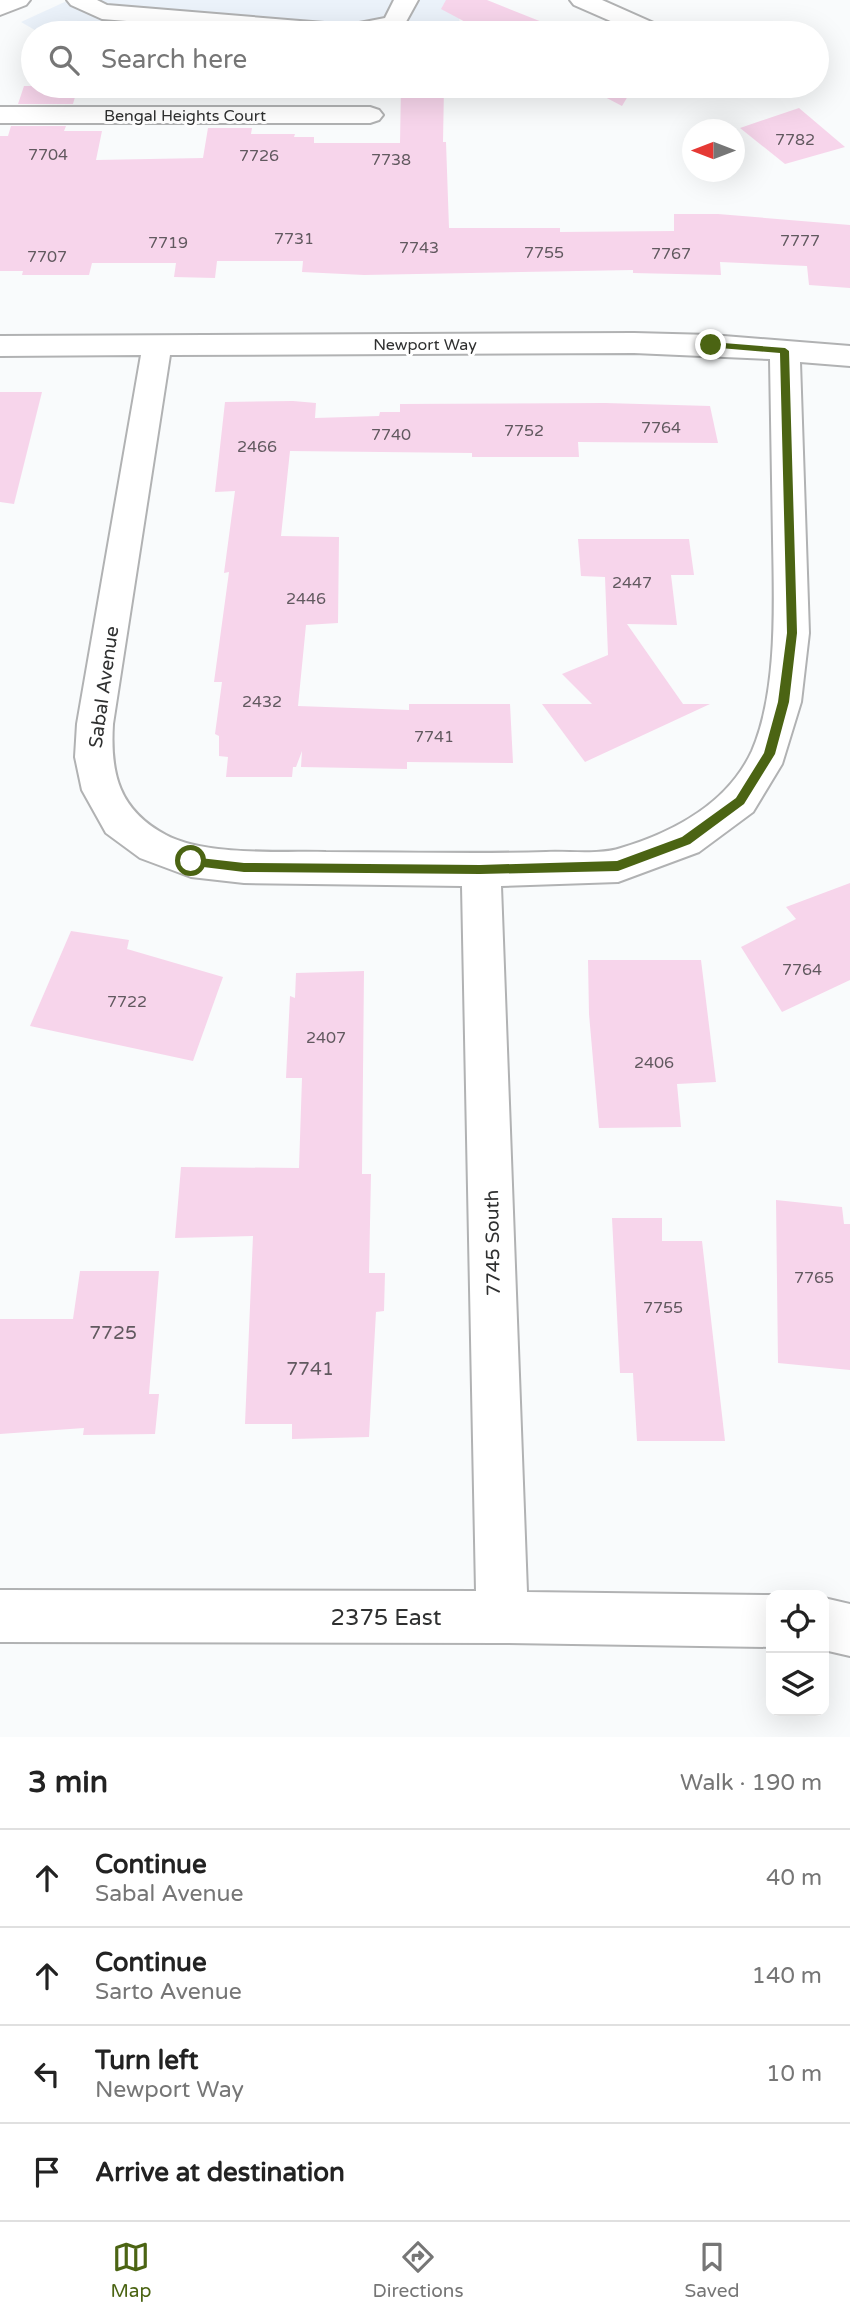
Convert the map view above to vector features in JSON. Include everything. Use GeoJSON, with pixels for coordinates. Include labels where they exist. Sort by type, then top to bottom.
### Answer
{"type":"FeatureCollection","features":[{"type":"Feature","properties":{"kind":"street"},"geometry":{"type":"LineString","coordinates":[[0,8],[18,0]]}},
{"type":"Feature","properties":{"kind":"street"},"geometry":{"type":"LineString","coordinates":[[79,0],[103,12],[214,21]]}},
{"type":"Feature","properties":{"kind":"street"},"geometry":{"type":"LineString","coordinates":[[396,21],[406,0]]}},
{"type":"Feature","properties":{"kind":"street"},"geometry":{"type":"LineString","coordinates":[[582,0],[630,21]]}},
{"type":"Feature","properties":{"kind":"street","name":"Bengal Heights Court"},"geometry":{"type":"LineString","coordinates":[[0,115],[370,115]]}},
{"type":"Feature","properties":{"kind":"street","name":"Newport Way"},"geometry":{"type":"LineString","coordinates":[[0,346],[634,343],[711,345],[850,356]]}},
{"type":"Feature","properties":{"kind":"street","name":"Sabal Avenue"},"geometry":{"type":"LineString","coordinates":[[157,345],[95,724],[93,757],[100,790],[119,822],[153,847],[191,861],[244,867],[480,870],[618,866],[686,841],[740,801],[769,754],[783,702],[792,633],[785,351]]}},
{"type":"Feature","properties":{"kind":"street","name":"7745 South"},"geometry":{"type":"LineString","coordinates":[[480,870],[484,920],[502,1617]]}},
{"type":"Feature","properties":{"kind":"street","name":"2375 East"},"geometry":{"type":"LineString","coordinates":[[0,1616],[502,1617],[766,1621]]}},
{"type":"Feature","properties":{"kind":"street"},"geometry":{"type":"LineString","coordinates":[[829,1625],[850,1630]]}},
{"type":"Feature","properties":{"kind":"shaded area"},"geometry":{"type":"Polygon","coordinates":[[[69,0],[460,0],[459,21],[23,21],[69,0]]]}},
{"type":"Feature","properties":{"kind":"building"},"geometry":{"type":"Polygon","coordinates":[[[446,0],[487,0],[540,21],[464,21],[441,9],[446,0]]]}},
{"type":"Feature","properties":{"kind":"building"},"geometry":{"type":"Polygon","coordinates":[[[21,95],[21,98],[75,98],[73,104],[18,104],[21,95]]]}},
{"type":"Feature","properties":{"kind":"building"},"geometry":{"type":"Polygon","coordinates":[[[401,98],[444,98],[443,142],[446,142],[449,228],[560,228],[560,232],[674,231],[674,214],[718,214],[850,225],[850,288],[809,285],[807,266],[720,262],[721,275],[633,273],[633,270],[364,275],[302,272],[303,261],[217,261],[215,278],[174,277],[176,263],[92,263],[89,275],[22,275],[23,271],[0,271],[0,136],[8,136],[11,126],[66,126],[64,131],[102,131],[96,160],[203,158],[208,128],[252,128],[251,134],[295,134],[294,137],[314,137],[314,143],[400,143],[401,98]]]}},
{"type":"Feature","properties":{"kind":"building"},"geometry":{"type":"Polygon","coordinates":[[[607,98],[627,98],[622,106],[607,98]]]}},
{"type":"Feature","properties":{"kind":"building"},"geometry":{"type":"Polygon","coordinates":[[[799,108],[845,147],[785,164],[745,132],[745,126],[799,108]]]}},
{"type":"Feature","properties":{"kind":"building"},"geometry":{"type":"Polygon","coordinates":[[[0,392],[42,392],[14,504],[0,502],[0,392]]]}},
{"type":"Feature","properties":{"kind":"building"},"geometry":{"type":"Polygon","coordinates":[[[225,402],[316,403],[315,418],[379,416],[380,412],[400,412],[400,404],[605,403],[710,406],[718,443],[578,442],[579,457],[472,457],[472,453],[290,451],[281,536],[339,537],[338,623],[306,625],[298,706],[409,710],[409,704],[510,704],[513,763],[407,762],[407,769],[301,767],[302,751],[296,767],[293,767],[292,777],[226,777],[228,757],[219,756],[219,736],[215,734],[222,682],[214,682],[229,572],[224,573],[235,491],[215,492],[225,402]]]}},
{"type":"Feature","properties":{"kind":"building"},"geometry":{"type":"Polygon","coordinates":[[[578,539],[689,539],[694,575],[671,575],[677,625],[627,624],[683,704],[710,704],[585,762],[542,704],[592,704],[562,674],[608,655],[605,577],[581,576],[578,539]]]}},
{"type":"Feature","properties":{"kind":"building"},"geometry":{"type":"Polygon","coordinates":[[[850,883],[850,980],[782,1012],[741,947],[796,919],[786,907],[850,883]]]}},
{"type":"Feature","properties":{"kind":"building"},"geometry":{"type":"Polygon","coordinates":[[[71,931],[129,940],[127,949],[223,977],[193,1061],[30,1026],[71,931]]]}},
{"type":"Feature","properties":{"kind":"building"},"geometry":{"type":"Polygon","coordinates":[[[588,960],[701,960],[716,1082],[677,1084],[681,1127],[599,1128],[589,1014],[588,960]]]}},
{"type":"Feature","properties":{"kind":"building"},"geometry":{"type":"Polygon","coordinates":[[[364,971],[362,1174],[371,1174],[369,1273],[385,1273],[384,1311],[376,1312],[369,1437],[292,1439],[292,1424],[245,1424],[253,1236],[175,1238],[181,1167],[299,1168],[302,1078],[286,1078],[290,996],[295,998],[296,973],[364,971]]]}},
{"type":"Feature","properties":{"kind":"building"},"geometry":{"type":"Polygon","coordinates":[[[776,1200],[842,1207],[844,1224],[850,1224],[850,1370],[778,1363],[776,1200]]]}},
{"type":"Feature","properties":{"kind":"building"},"geometry":{"type":"Polygon","coordinates":[[[612,1218],[662,1218],[662,1241],[702,1241],[725,1441],[637,1441],[633,1373],[620,1373],[612,1218]]]}},
{"type":"Feature","properties":{"kind":"building"},"geometry":{"type":"Polygon","coordinates":[[[80,1271],[159,1271],[149,1394],[159,1394],[155,1434],[83,1435],[84,1428],[0,1434],[0,1319],[73,1319],[80,1271]]]}},
{"type":"Feature","properties":{"kind":"route"},"geometry":{"type":"LineString","coordinates":[[191,861],[244,867],[480,870],[618,866],[686,841],[740,801],[769,754],[783,702],[792,633],[783,384],[785,351],[711,345]]}}]}
